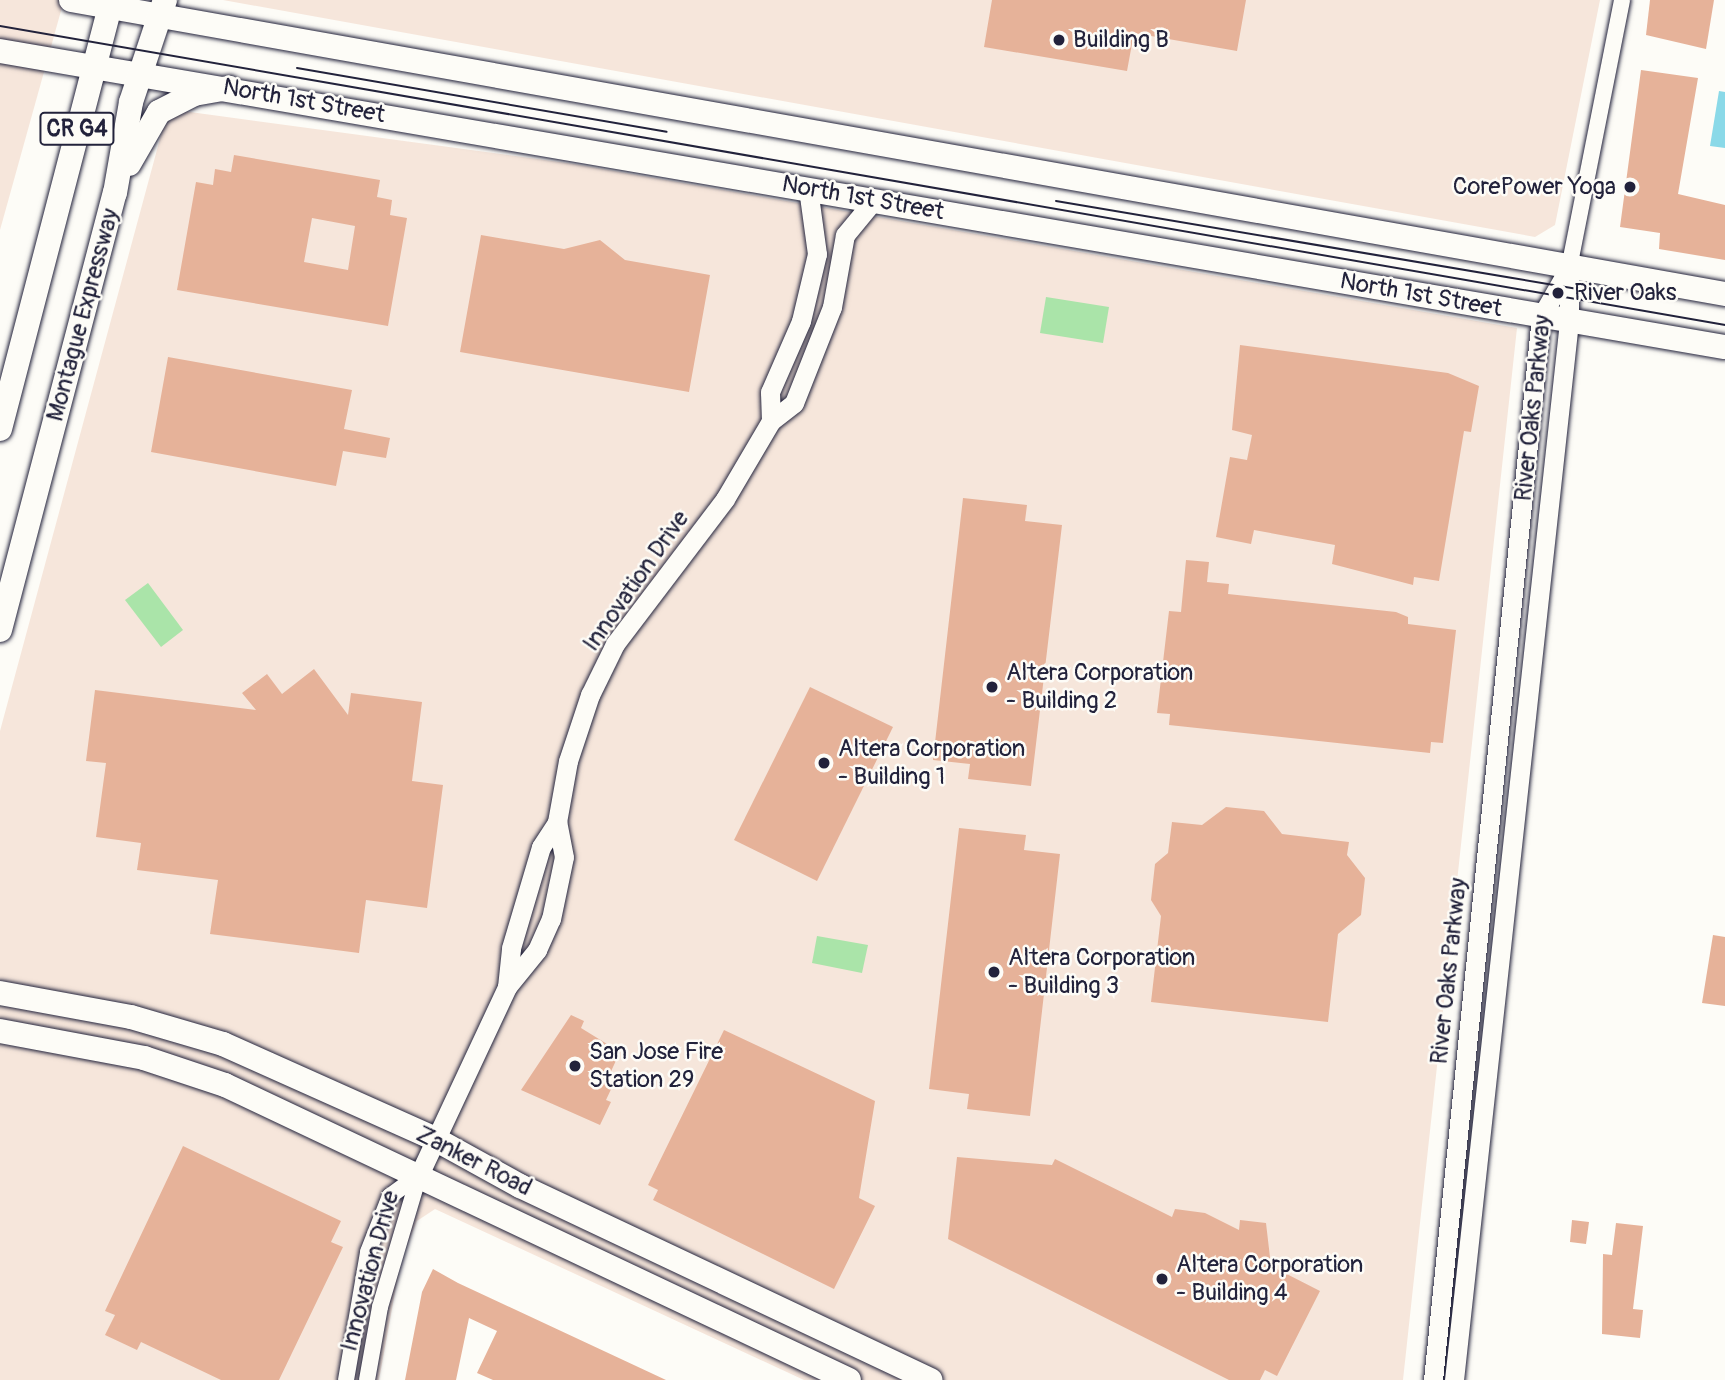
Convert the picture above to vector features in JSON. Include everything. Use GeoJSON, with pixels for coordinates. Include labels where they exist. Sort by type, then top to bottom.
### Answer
{"type":"FeatureCollection","features":[{"type":"Feature","properties":{"kind":"main road"},"geometry":{"type":"LineString","coordinates":[[71,0],[163,7],[1569,268],[1725,294]]}},
{"type":"Feature","properties":{"kind":"main road","name":"Montague Expressway"},"geometry":{"type":"LineString","coordinates":[[0,429],[111,3]]}},
{"type":"Feature","properties":{"kind":"main road","name":"Montague Expressway"},"geometry":{"type":"LineString","coordinates":[[0,630],[115,193],[140,74],[163,7]]}},
{"type":"Feature","properties":{"kind":"main road","name":"North 1st Street"},"geometry":{"type":"LineString","coordinates":[[0,51],[229,88],[1725,347]]}},
{"type":"Feature","properties":{"kind":"main road"},"geometry":{"type":"LineString","coordinates":[[115,193],[159,112],[194,94],[229,88]]}},
{"type":"Feature","properties":{"kind":"main road","name":"Zanker Road"},"geometry":{"type":"LineString","coordinates":[[0,993],[174,1027],[435,1139],[520,1185],[899,1373],[930,1380]]}},
{"type":"Feature","properties":{"kind":"main road","name":"Zanker Road"},"geometry":{"type":"LineString","coordinates":[[0,1031],[144,1058],[225,1085],[849,1380]]}},
{"type":"Feature","properties":{"kind":"street"},"geometry":{"type":"LineString","coordinates":[[1569,268],[1622,0]]}},
{"type":"Feature","properties":{"kind":"street","name":"Innovation Drive"},"geometry":{"type":"LineString","coordinates":[[771,421],[770,392],[801,321],[817,254],[808,188]]}},
{"type":"Feature","properties":{"kind":"street","name":"Innovation Drive"},"geometry":{"type":"LineString","coordinates":[[507,987],[511,948],[541,846],[557,822],[579,725],[615,644],[726,499],[771,421],[794,403],[815,362],[845,235],[874,200]]}},
{"type":"Feature","properties":{"kind":"street","name":"River Oaks Parkway"},"geometry":{"type":"LineString","coordinates":[[1433,1380],[1541,317],[1569,268]]}},
{"type":"Feature","properties":{"kind":"street","name":"River Oaks Parkway"},"geometry":{"type":"LineString","coordinates":[[1454,1380],[1569,321],[1569,268]]}},
{"type":"Feature","properties":{"kind":"street","name":"Innovation Drive"},"geometry":{"type":"LineString","coordinates":[[367,1380],[380,1307],[419,1175],[507,987],[537,950],[559,893],[564,858],[557,822]]}},
{"type":"Feature","properties":{"kind":"street","name":"Innovation Drive"},"geometry":{"type":"LineString","coordinates":[[346,1380],[368,1252],[390,1196],[419,1175]]}},
{"type":"Feature","properties":{"kind":"street"},"geometry":{"type":"LineString","coordinates":[[1449,1216],[1471,1219]]}},
{"type":"Feature","properties":{"kind":"shaded area"},"geometry":{"type":"Polygon","coordinates":[[[0,0],[64,0],[0,230],[0,0]]]}},
{"type":"Feature","properties":{"kind":"shaded area"},"geometry":{"type":"Polygon","coordinates":[[[223,0],[1600,0],[1555,225],[1535,237],[223,0]]]}},
{"type":"Feature","properties":{"kind":"shaded area"},"geometry":{"type":"Polygon","coordinates":[[[168,109],[574,164],[1517,328],[1403,1380],[804,1380],[435,1209],[417,1221],[401,1260],[379,1380],[0,1380],[0,731],[168,109]]]}},
{"type":"Feature","properties":{"kind":"green space"},"geometry":{"type":"Polygon","coordinates":[[[1046,297],[1109,307],[1103,343],[1040,333],[1046,297]]]}},
{"type":"Feature","properties":{"kind":"green space"},"geometry":{"type":"Polygon","coordinates":[[[148,583],[183,630],[161,647],[125,600],[148,583]]]}},
{"type":"Feature","properties":{"kind":"green space"},"geometry":{"type":"Polygon","coordinates":[[[817,936],[868,945],[862,973],[812,963],[817,936]]]}},
{"type":"Feature","properties":{"kind":"water"},"geometry":{"type":"Polygon","coordinates":[[[1719,91],[1725,92],[1725,148],[1710,146],[1719,91]]]}},
{"type":"Feature","properties":{"kind":"building","name":"Building B"},"geometry":{"type":"Polygon","coordinates":[[[992,0],[1246,0],[1237,51],[1134,33],[1127,71],[984,47],[992,0]]]}},
{"type":"Feature","properties":{"kind":"building"},"geometry":{"type":"Polygon","coordinates":[[[1650,0],[1714,0],[1706,49],[1646,35],[1650,0]]]}},
{"type":"Feature","properties":{"kind":"building"},"geometry":{"type":"Polygon","coordinates":[[[1641,70],[1698,78],[1678,194],[1725,205],[1725,260],[1659,249],[1660,233],[1620,227],[1641,70]]]}},
{"type":"Feature","properties":{"kind":"building"},"geometry":{"type":"Polygon","coordinates":[[[234,155],[380,180],[377,197],[392,200],[390,215],[407,218],[388,326],[177,290],[196,182],[213,185],[215,169],[231,172],[234,155]],[[312,218],[304,262],[348,270],[355,226],[312,218]]]}},
{"type":"Feature","properties":{"kind":"building"},"geometry":{"type":"Polygon","coordinates":[[[481,235],[564,249],[600,240],[625,260],[710,275],[689,392],[460,352],[481,235]]]}},
{"type":"Feature","properties":{"kind":"building"},"geometry":{"type":"Polygon","coordinates":[[[1240,345],[1448,373],[1479,386],[1471,432],[1464,431],[1439,581],[1414,577],[1413,585],[1332,564],[1335,545],[1254,530],[1251,544],[1216,537],[1230,457],[1247,460],[1252,435],[1232,430],[1240,345]]]}},
{"type":"Feature","properties":{"kind":"building"},"geometry":{"type":"Polygon","coordinates":[[[168,357],[352,390],[344,429],[390,438],[386,458],[343,451],[336,486],[151,452],[168,357]]]}},
{"type":"Feature","properties":{"kind":"building","name":"Altera Corporation - Building 2"},"geometry":{"type":"Polygon","coordinates":[[[963,498],[1027,505],[1025,521],[1062,525],[1031,786],[968,779],[970,764],[933,760],[963,498]]]}},
{"type":"Feature","properties":{"kind":"building"},"geometry":{"type":"Polygon","coordinates":[[[1186,560],[1209,562],[1207,582],[1229,584],[1228,594],[1396,612],[1408,617],[1408,624],[1456,630],[1443,743],[1431,742],[1430,753],[1169,725],[1170,714],[1157,713],[1169,611],[1181,612],[1186,560]]]}},
{"type":"Feature","properties":{"kind":"building"},"geometry":{"type":"Polygon","coordinates":[[[314,669],[348,715],[351,693],[422,702],[412,781],[443,785],[427,908],[366,900],[359,953],[210,934],[218,880],[137,870],[141,843],[96,837],[106,763],[86,761],[95,690],[256,710],[242,693],[267,674],[282,694],[314,669]]]}},
{"type":"Feature","properties":{"kind":"building","name":"Altera Corporation - Building 1"},"geometry":{"type":"Polygon","coordinates":[[[810,687],[893,727],[817,881],[734,840],[810,687]]]}},
{"type":"Feature","properties":{"kind":"building"},"geometry":{"type":"Polygon","coordinates":[[[1226,807],[1264,811],[1282,834],[1349,842],[1347,855],[1365,878],[1361,915],[1338,934],[1328,1022],[1151,1002],[1161,916],[1151,900],[1155,864],[1168,853],[1172,822],[1202,825],[1226,807]]]}},
{"type":"Feature","properties":{"kind":"building","name":"Altera Corporation - Building 3"},"geometry":{"type":"Polygon","coordinates":[[[959,828],[1026,835],[1024,850],[1060,854],[1030,1116],[967,1109],[969,1094],[929,1089],[959,828]]]}},
{"type":"Feature","properties":{"kind":"building"},"geometry":{"type":"Polygon","coordinates":[[[1713,935],[1725,937],[1725,1006],[1702,1003],[1713,935]]]}},
{"type":"Feature","properties":{"kind":"building","name":"San Jose Fire Station 29"},"geometry":{"type":"Polygon","coordinates":[[[571,1015],[584,1021],[581,1028],[620,1052],[606,1082],[613,1085],[606,1100],[611,1102],[600,1125],[521,1090],[571,1015]]]}},
{"type":"Feature","properties":{"kind":"building"},"geometry":{"type":"Polygon","coordinates":[[[724,1030],[875,1101],[859,1198],[875,1206],[834,1289],[653,1200],[658,1190],[648,1185],[724,1030]]]}},
{"type":"Feature","properties":{"kind":"building"},"geometry":{"type":"Polygon","coordinates":[[[183,1146],[341,1221],[331,1242],[343,1247],[279,1380],[221,1380],[141,1342],[137,1350],[105,1335],[115,1315],[105,1311],[183,1146]]]}},
{"type":"Feature","properties":{"kind":"building","name":"Altera Corporation - Building 4"},"geometry":{"type":"Polygon","coordinates":[[[957,1157],[1052,1165],[1055,1159],[1172,1217],[1175,1209],[1205,1213],[1239,1230],[1240,1220],[1266,1223],[1271,1266],[1320,1291],[1277,1376],[1265,1370],[1260,1380],[1229,1380],[948,1239],[957,1157]]]}},
{"type":"Feature","properties":{"kind":"building"},"geometry":{"type":"Polygon","coordinates":[[[1572,1220],[1589,1222],[1586,1244],[1570,1242],[1572,1220]]]}},
{"type":"Feature","properties":{"kind":"building"},"geometry":{"type":"Polygon","coordinates":[[[1616,1223],[1643,1226],[1633,1309],[1643,1310],[1640,1338],[1602,1334],[1603,1254],[1612,1255],[1616,1223]]]}},
{"type":"Feature","properties":{"kind":"building"},"geometry":{"type":"Polygon","coordinates":[[[433,1269],[666,1380],[493,1380],[477,1373],[497,1331],[469,1318],[456,1380],[405,1380],[422,1292],[433,1269]]]}},
{"type":"Feature","properties":{"kind":"tram line"},"geometry":{"type":"LineString","coordinates":[[0,26],[1725,325]]}},
{"type":"Feature","properties":{"kind":"tram line"},"geometry":{"type":"LineString","coordinates":[[297,68],[666,132]]}},
{"type":"Feature","properties":{"kind":"tram line"},"geometry":{"type":"LineString","coordinates":[[1056,201],[1601,293]]}},
{"type":"Feature","properties":{"kind":"place","name":"Building B"},"geometry":{"type":"Point","coordinates":[1059,40]}},
{"type":"Feature","properties":{"kind":"place","name":"CorePower Yoga"},"geometry":{"type":"Point","coordinates":[1630,187]}},
{"type":"Feature","properties":{"kind":"place","name":"River Oaks"},"geometry":{"type":"Point","coordinates":[1558,293]}},
{"type":"Feature","properties":{"kind":"place","name":"Altera Corporation - Building 2"},"geometry":{"type":"Point","coordinates":[992,687]}},
{"type":"Feature","properties":{"kind":"place","name":"Altera Corporation - Building 1"},"geometry":{"type":"Point","coordinates":[824,763]}},
{"type":"Feature","properties":{"kind":"place","name":"Altera Corporation - Building 3"},"geometry":{"type":"Point","coordinates":[994,972]}},
{"type":"Feature","properties":{"kind":"place","name":"San Jose Fire Station 29"},"geometry":{"type":"Point","coordinates":[575,1066]}},
{"type":"Feature","properties":{"kind":"place","name":"Altera Corporation - Building 4"},"geometry":{"type":"Point","coordinates":[1162,1279]}}]}
